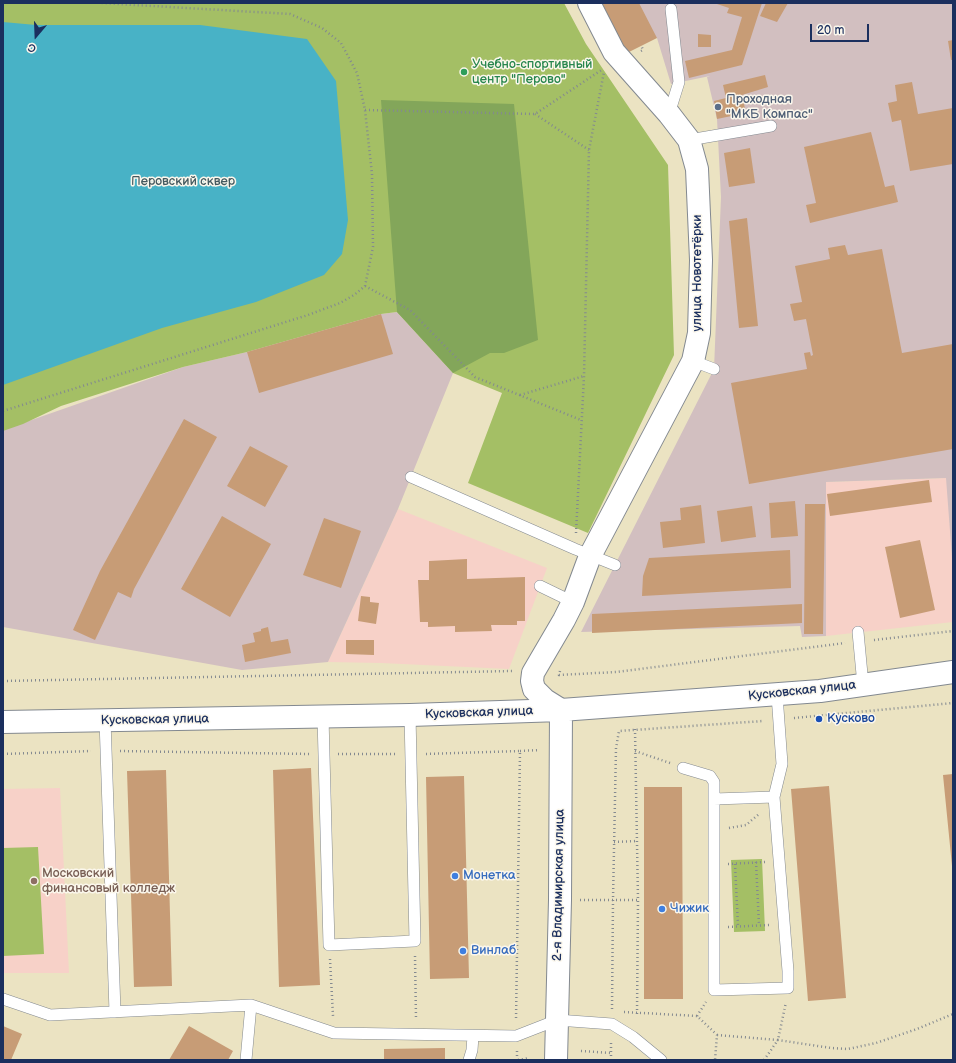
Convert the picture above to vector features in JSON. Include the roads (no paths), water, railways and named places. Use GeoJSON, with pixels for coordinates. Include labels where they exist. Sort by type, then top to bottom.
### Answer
{"type":"FeatureCollection","features":[{"type":"Feature","properties":{"kind":"street","name":"улица Новотетёрки"},"geometry":{"type":"LineString","coordinates":[[561,710],[545,700],[534,689],[532,681],[533,673],[569,611],[583,552],[693,361],[699,333],[701,260],[697,170],[689,140],[669,114],[614,52],[589,3]]}},
{"type":"Feature","properties":{"kind":"street","name":"Кусковская улица"},"geometry":{"type":"LineString","coordinates":[[3,722],[323,717],[561,710],[820,691],[953,672]]}},
{"type":"Feature","properties":{"kind":"street","name":"2-я Владимирская улица"},"geometry":{"type":"LineString","coordinates":[[556,1060],[560,900],[561,710]]}},
{"type":"Feature","properties":{"kind":"lane"},"geometry":{"type":"LineString","coordinates":[[669,114],[679,82],[671,9]]}},
{"type":"Feature","properties":{"kind":"lane"},"geometry":{"type":"LineString","coordinates":[[689,140],[771,126]]}},
{"type":"Feature","properties":{"kind":"lane"},"geometry":{"type":"LineString","coordinates":[[693,361],[714,370]]}},
{"type":"Feature","properties":{"kind":"lane"},"geometry":{"type":"LineString","coordinates":[[411,477],[615,565]]}},
{"type":"Feature","properties":{"kind":"lane"},"geometry":{"type":"LineString","coordinates":[[540,586],[569,611]]}},
{"type":"Feature","properties":{"kind":"lane"},"geometry":{"type":"LineString","coordinates":[[859,637],[863,685]]}},
{"type":"Feature","properties":{"kind":"lane"},"geometry":{"type":"LineString","coordinates":[[682,768],[710,776],[714,782],[714,990],[788,988],[788,970],[779,861],[772,797],[782,764],[777,695]]}},
{"type":"Feature","properties":{"kind":"lane"},"geometry":{"type":"LineString","coordinates":[[323,717],[329,945],[415,940],[410,715]]}},
{"type":"Feature","properties":{"kind":"lane"},"geometry":{"type":"LineString","coordinates":[[105,720],[115,1012]]}},
{"type":"Feature","properties":{"kind":"lane"},"geometry":{"type":"LineString","coordinates":[[714,799],[772,797]]}},
{"type":"Feature","properties":{"kind":"lane"},"geometry":{"type":"LineString","coordinates":[[3,999],[50,1015],[251,1005],[334,1033],[516,1036],[556,1020],[612,1024],[633,1037],[661,1060]]}},
{"type":"Feature","properties":{"kind":"lane"},"geometry":{"type":"LineString","coordinates":[[246,1060],[251,1005]]}},
{"type":"Feature","properties":{"kind":"lane"},"geometry":{"type":"LineString","coordinates":[[469,1060],[472,1050],[473,1036]]}},
{"type":"Feature","properties":{"kind":"water"},"geometry":{"type":"Polygon","coordinates":[[[3,22],[36,25],[200,25],[307,39],[336,81],[348,220],[342,254],[324,275],[256,302],[162,328],[3,385],[3,22]]]}},
{"type":"Feature","properties":{"kind":"place","name":"Учебно-спортивный центр \"Перово\""},"geometry":{"type":"Point","coordinates":[464,72]}},
{"type":"Feature","properties":{"kind":"place","name":"Проходная \"МКБ Компас\""},"geometry":{"type":"Point","coordinates":[718,107]}},
{"type":"Feature","properties":{"kind":"place","name":"Кусково"},"geometry":{"type":"Point","coordinates":[819,719]}},
{"type":"Feature","properties":{"kind":"place","name":"Монетка"},"geometry":{"type":"Point","coordinates":[455,876]}},
{"type":"Feature","properties":{"kind":"place","name":"Московский финансовый колледж"},"geometry":{"type":"Point","coordinates":[34,881]}},
{"type":"Feature","properties":{"kind":"place","name":"Чижик"},"geometry":{"type":"Point","coordinates":[662,909]}},
{"type":"Feature","properties":{"kind":"place","name":"Винлаб"},"geometry":{"type":"Point","coordinates":[463,951]}},
{"type":"Feature","properties":{"kind":"park label","name":"Перовский сквер"},"geometry":{"type":"Point","coordinates":[183,182]}}]}
